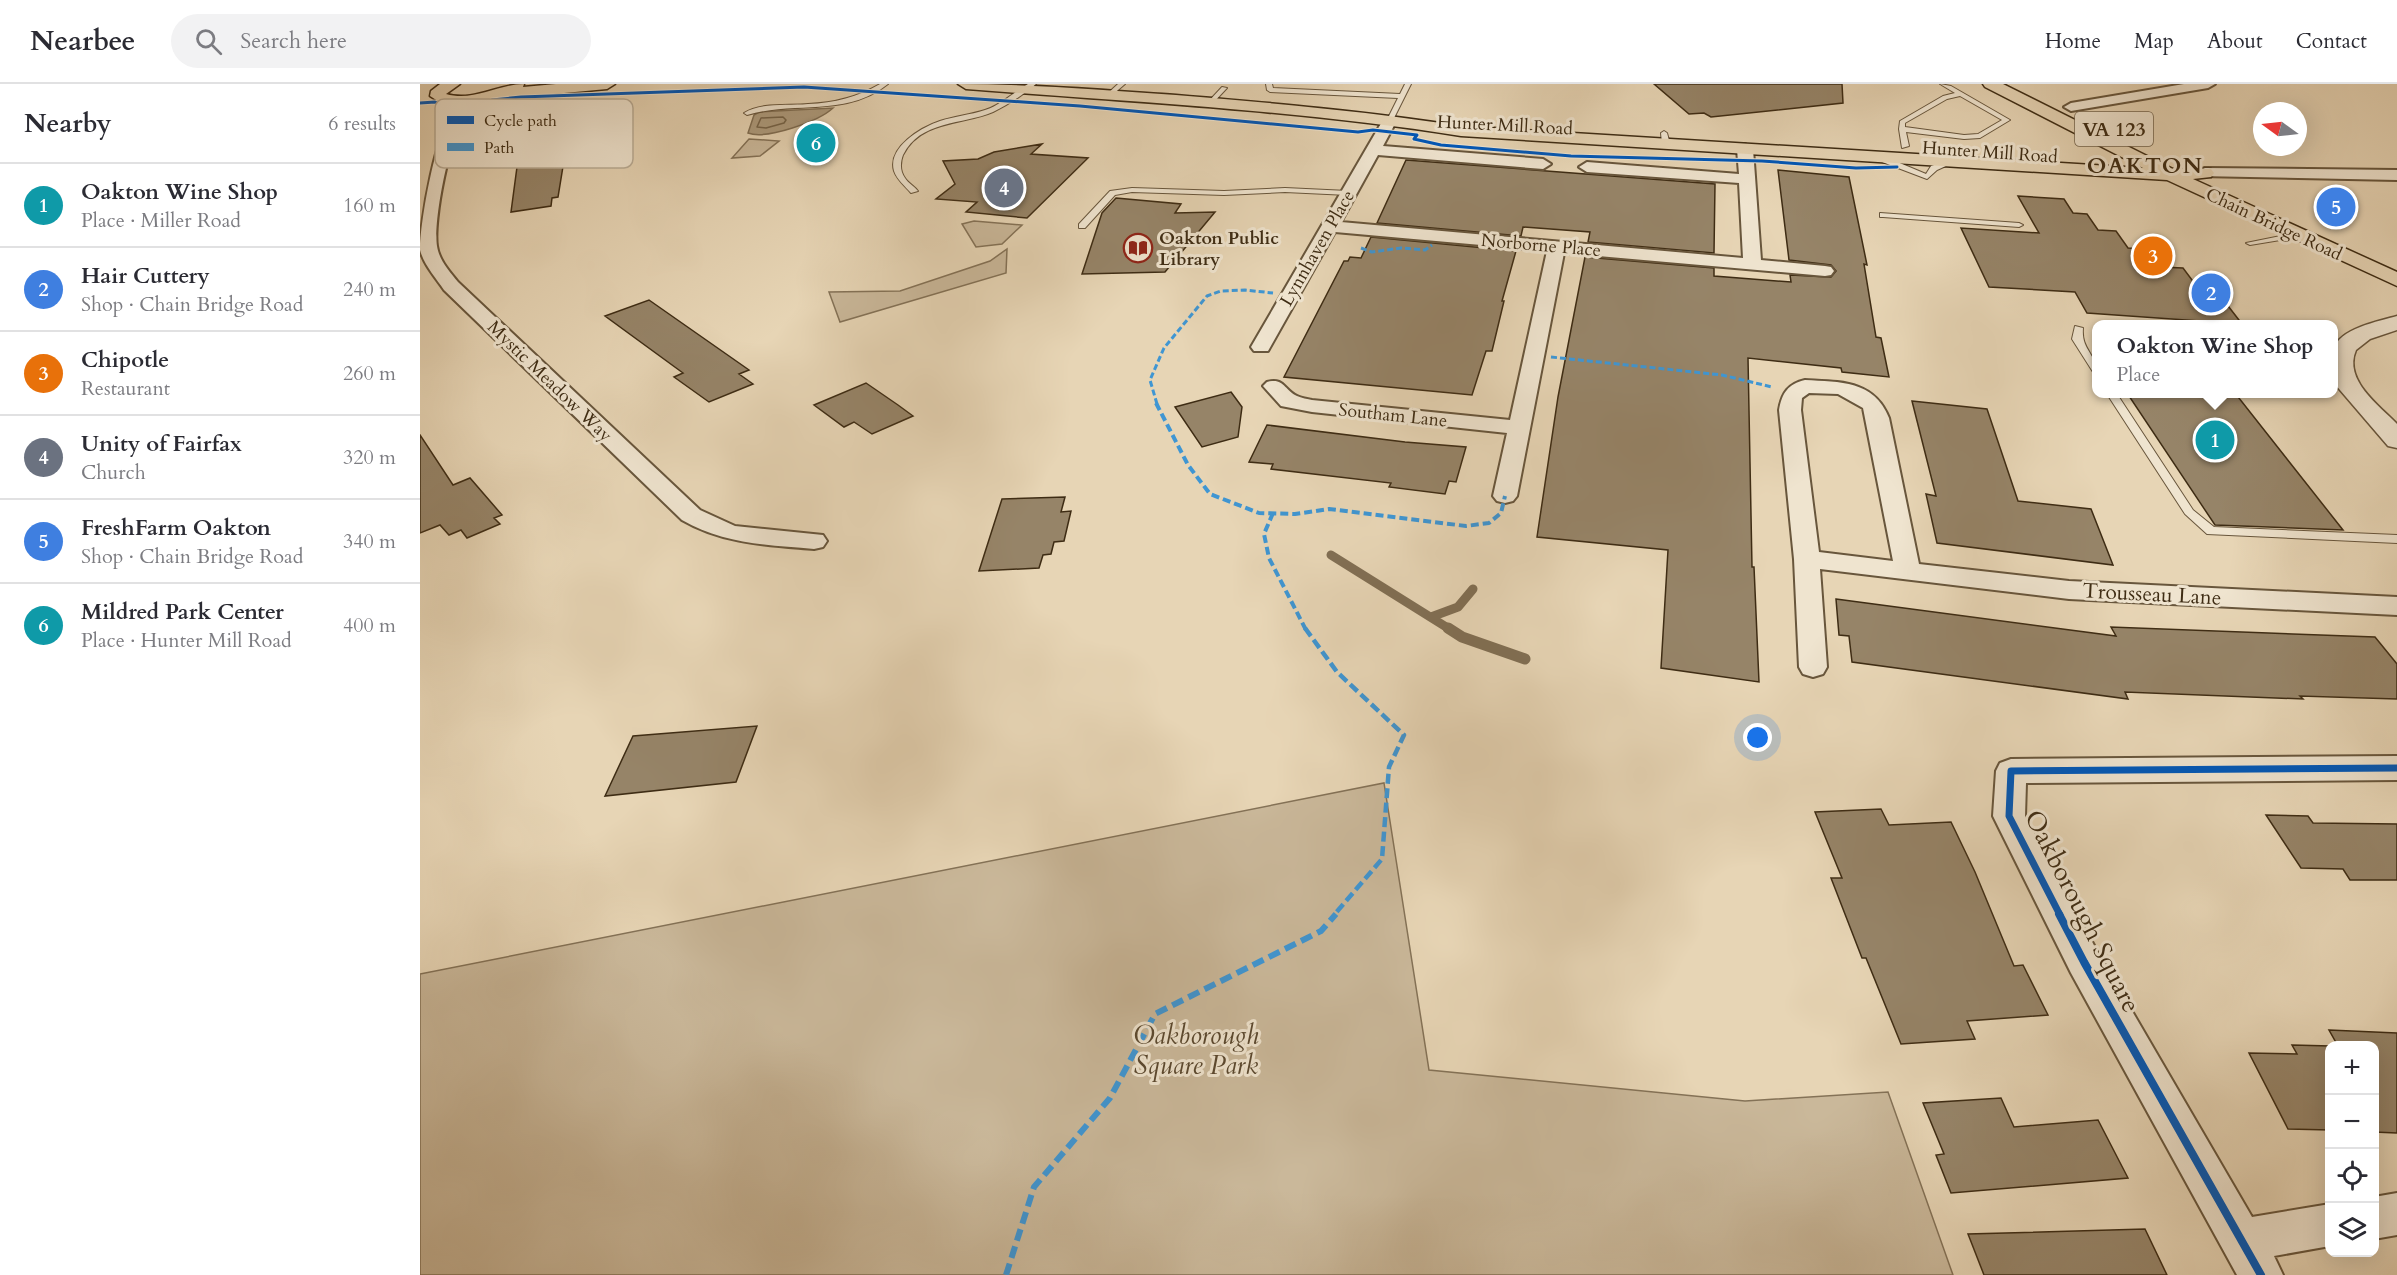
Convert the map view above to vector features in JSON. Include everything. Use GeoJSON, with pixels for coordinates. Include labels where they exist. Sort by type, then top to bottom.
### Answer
{"type":"FeatureCollection","features":[{"type":"Feature","properties":{"kind":"main road"},"geometry":{"type":"LineString","coordinates":[[496,95],[519,84]]}},
{"type":"Feature","properties":{"kind":"main road"},"geometry":{"type":"LineString","coordinates":[[420,94],[496,95],[608,84]]}},
{"type":"Feature","properties":{"kind":"main road","name":"Hunter Mill Road"},"geometry":{"type":"LineString","coordinates":[[966,84],[1028,85],[1108,95],[1263,107],[1390,120],[1461,131],[1905,146],[2145,163],[2205,173]]}},
{"type":"Feature","properties":{"kind":"main road","name":"Chain Bridge Road"},"geometry":{"type":"LineString","coordinates":[[1991,84],[2205,173],[2397,260]]}},
{"type":"Feature","properties":{"kind":"main road","name":"Chain Bridge Road"},"geometry":{"type":"LineString","coordinates":[[2025,84],[2065,113],[2145,163],[2296,236],[2397,280]]}},
{"type":"Feature","properties":{"kind":"main road"},"geometry":{"type":"LineString","coordinates":[[420,87],[448,95]]}},
{"type":"Feature","properties":{"kind":"main road"},"geometry":{"type":"LineString","coordinates":[[2065,113],[2082,143],[2077,148]]}},
{"type":"Feature","properties":{"kind":"main road","name":"Hunter Mill Road"},"geometry":{"type":"LineString","coordinates":[[1665,138],[1745,149],[2168,175],[2205,173]]}},
{"type":"Feature","properties":{"kind":"main road"},"geometry":{"type":"LineString","coordinates":[[2030,155],[2059,151]]}},
{"type":"Feature","properties":{"kind":"street"},"geometry":{"type":"LineString","coordinates":[[2065,113],[2208,84]]}},
{"type":"Feature","properties":{"kind":"street","name":"Lynnhaven Place"},"geometry":{"type":"LineString","coordinates":[[1261,347],[1390,120]]}},
{"type":"Feature","properties":{"kind":"street"},"geometry":{"type":"LineString","coordinates":[[1745,149],[1752,263]]}},
{"type":"Feature","properties":{"kind":"street"},"geometry":{"type":"LineString","coordinates":[[1373,150],[1543,164]]}},
{"type":"Feature","properties":{"kind":"street"},"geometry":{"type":"LineString","coordinates":[[1587,167],[1747,178]]}},
{"type":"Feature","properties":{"kind":"street","name":"Mystic Meadow Way"},"geometry":{"type":"LineString","coordinates":[[440,168],[428,229],[428,245],[433,262],[451,286],[691,515],[727,533],[814,541]]}},
{"type":"Feature","properties":{"kind":"street"},"geometry":{"type":"LineString","coordinates":[[2205,173],[2397,175]]}},
{"type":"Feature","properties":{"kind":"street","name":"Norborne Place"},"geometry":{"type":"LineString","coordinates":[[1330,226],[1825,271]]}},
{"type":"Feature","properties":{"kind":"street"},"geometry":{"type":"LineString","coordinates":[[1505,496],[1557,246]]}},
{"type":"Feature","properties":{"kind":"street"},"geometry":{"type":"LineString","coordinates":[[2397,323],[2361,335],[2349,343],[2340,357],[2340,370],[2345,382],[2397,440]]}},
{"type":"Feature","properties":{"kind":"street","name":"Southam Lane"},"geometry":{"type":"LineString","coordinates":[[1274,386],[1289,401],[1312,406],[1519,428]]}},
{"type":"Feature","properties":{"kind":"street"},"geometry":{"type":"LineString","coordinates":[[1813,667],[1807,560],[1790,410],[1792,395],[1805,386],[1842,388],[1873,405],[1878,418],[1908,571]]}},
{"type":"Feature","properties":{"kind":"street","name":"Trousseau Lane"},"geometry":{"type":"LineString","coordinates":[[1807,560],[2069,590],[2397,606]]}},
{"type":"Feature","properties":{"kind":"street","name":"Oakborough Square"},"geometry":{"type":"LineString","coordinates":[[2325,1228],[2251,1257],[2084,962],[2009,816],[2010,771],[2397,768]]}},
{"type":"Feature","properties":{"kind":"street"},"geometry":{"type":"LineString","coordinates":[[2379,1217],[2397,1214]]}},
{"type":"Feature","properties":{"kind":"lane"},"geometry":{"type":"LineString","coordinates":[[747,113],[770,108],[844,103],[865,96],[885,84]]}},
{"type":"Feature","properties":{"kind":"lane"},"geometry":{"type":"LineString","coordinates":[[1108,95],[1122,84]]}},
{"type":"Feature","properties":{"kind":"lane"},"geometry":{"type":"LineString","coordinates":[[1390,120],[1408,84]]}},
{"type":"Feature","properties":{"kind":"lane"},"geometry":{"type":"LineString","coordinates":[[1902,129],[1964,137],[1980,136],[2007,120],[1943,84]]}},
{"type":"Feature","properties":{"kind":"lane"},"geometry":{"type":"LineString","coordinates":[[915,191],[900,176],[897,162],[902,150],[910,141],[930,127],[942,122],[991,110],[1028,85]]}},
{"type":"Feature","properties":{"kind":"lane"},"geometry":{"type":"LineString","coordinates":[[1263,107],[1272,97],[1270,87],[1403,96]]}},
{"type":"Feature","properties":{"kind":"lane"},"geometry":{"type":"LineString","coordinates":[[1210,103],[1224,88]]}},
{"type":"Feature","properties":{"kind":"lane"},"geometry":{"type":"LineString","coordinates":[[1905,146],[1902,122],[1945,98],[1962,94]]}},
{"type":"Feature","properties":{"kind":"lane"},"geometry":{"type":"LineString","coordinates":[[1082,226],[1113,193],[1132,190],[1224,193],[1285,190],[1348,194]]}},
{"type":"Feature","properties":{"kind":"lane"},"geometry":{"type":"LineString","coordinates":[[1883,215],[2019,225]]}},
{"type":"Feature","properties":{"kind":"lane"},"geometry":{"type":"LineString","coordinates":[[2250,243],[2296,236]]}},
{"type":"Feature","properties":{"kind":"lane"},"geometry":{"type":"LineString","coordinates":[[2078,328],[2077,339],[2092,362]]}},
{"type":"Feature","properties":{"kind":"lane"},"geometry":{"type":"LineString","coordinates":[[2115,398],[2189,512],[2211,531],[2394,539]]}},
{"type":"Feature","properties":{"kind":"green space"},"geometry":{"type":"Polygon","coordinates":[[[749,139],[779,141],[760,156],[732,158],[749,139]]]}},
{"type":"Feature","properties":{"kind":"green space"},"geometry":{"type":"Polygon","coordinates":[[[974,221],[1022,225],[1002,244],[976,247],[962,224],[974,221]]]}},
{"type":"Feature","properties":{"kind":"green space"},"geometry":{"type":"Polygon","coordinates":[[[1007,249],[1006,273],[840,322],[829,292],[900,291],[990,261],[1007,249]]]}},
{"type":"Feature","properties":{"kind":"green space","name":"Oakborough Square Park"},"geometry":{"type":"Polygon","coordinates":[[[1384,783],[1429,1070],[1745,1101],[1888,1092],[1953,1275],[420,1275],[420,974],[1384,783]]]}},
{"type":"Feature","properties":{"kind":"water"},"geometry":{"type":"Polygon","coordinates":[[[833,108],[805,123],[780,132],[748,133],[754,115],[759,112],[833,108]]]}},
{"type":"Feature","properties":{"kind":"building"},"geometry":{"type":"Polygon","coordinates":[[[1654,84],[1842,84],[1843,103],[1711,117],[1704,113],[1689,114],[1654,84]]]}},
{"type":"Feature","properties":{"kind":"building"},"geometry":{"type":"Polygon","coordinates":[[[1042,144],[1031,154],[1088,158],[1027,218],[966,212],[977,202],[936,199],[955,184],[943,161],[978,159],[994,152],[1042,144]]]}},
{"type":"Feature","properties":{"kind":"building"},"geometry":{"type":"Polygon","coordinates":[[[1406,160],[1715,184],[1714,253],[1588,242],[1590,232],[1523,227],[1521,236],[1377,223],[1406,160]]]}},
{"type":"Feature","properties":{"kind":"building"},"geometry":{"type":"Polygon","coordinates":[[[517,168],[563,168],[558,197],[552,198],[551,206],[511,212],[517,168]]]}},
{"type":"Feature","properties":{"kind":"building"},"geometry":{"type":"Polygon","coordinates":[[[1778,170],[1849,177],[1867,265],[1864,264],[1876,337],[1881,338],[1889,377],[1842,372],[1841,368],[1748,358],[1752,567],[1754,567],[1759,682],[1661,668],[1668,550],[1537,537],[1558,397],[1585,257],[1714,268],[1714,276],[1791,282],[1790,275],[1831,277],[1836,271],[1831,265],[1789,260],[1778,170]]]}},
{"type":"Feature","properties":{"kind":"building"},"geometry":{"type":"Polygon","coordinates":[[[2018,196],[2064,199],[2073,213],[2087,214],[2098,230],[2116,231],[2128,248],[2148,249],[2160,267],[2183,268],[2198,288],[2215,289],[2239,320],[2186,320],[2087,313],[2075,292],[1989,287],[1961,228],[2039,233],[2018,196]]]}},
{"type":"Feature","properties":{"kind":"building","name":"Oakton Public Library"},"geometry":{"type":"Polygon","coordinates":[[[1116,198],[1181,204],[1175,213],[1215,212],[1165,272],[1082,274],[1102,213],[1116,198]]]}},
{"type":"Feature","properties":{"kind":"building"},"geometry":{"type":"Polygon","coordinates":[[[1371,237],[1516,251],[1502,301],[1504,301],[1492,351],[1486,351],[1472,395],[1284,377],[1344,261],[1348,261],[1350,257],[1361,258],[1371,237]]]}},
{"type":"Feature","properties":{"kind":"building"},"geometry":{"type":"Polygon","coordinates":[[[649,300],[749,370],[739,374],[753,384],[709,402],[674,377],[683,373],[605,316],[649,300]]]}},
{"type":"Feature","properties":{"kind":"building"},"geometry":{"type":"Polygon","coordinates":[[[866,383],[913,416],[872,434],[854,422],[844,427],[814,405],[866,383]]]}},
{"type":"Feature","properties":{"kind":"building"},"geometry":{"type":"Polygon","coordinates":[[[1231,392],[1242,407],[1238,437],[1202,447],[1175,407],[1231,392]]]}},
{"type":"Feature","properties":{"kind":"building"},"geometry":{"type":"Polygon","coordinates":[[[2130,398],[2239,398],[2343,530],[2215,525],[2130,398]]]}},
{"type":"Feature","properties":{"kind":"building"},"geometry":{"type":"Polygon","coordinates":[[[1912,401],[1987,409],[2018,501],[2091,509],[2113,565],[1937,543],[1926,494],[1936,496],[1912,401]]]}},
{"type":"Feature","properties":{"kind":"building"},"geometry":{"type":"Polygon","coordinates":[[[1267,425],[1466,447],[1456,482],[1449,481],[1445,494],[1389,487],[1391,483],[1271,469],[1273,464],[1249,462],[1267,425]]]}},
{"type":"Feature","properties":{"kind":"building"},"geometry":{"type":"Polygon","coordinates":[[[420,435],[453,485],[470,478],[502,515],[494,518],[500,524],[467,538],[461,530],[449,535],[440,525],[420,533],[420,435]]]}},
{"type":"Feature","properties":{"kind":"building"},"geometry":{"type":"Polygon","coordinates":[[[1065,497],[1061,512],[1071,511],[1064,541],[1054,542],[1051,554],[1043,555],[1039,568],[979,571],[1002,499],[1065,497]]]}},
{"type":"Feature","properties":{"kind":"building"},"geometry":{"type":"Polygon","coordinates":[[[1836,599],[2116,636],[2111,627],[2375,637],[2397,664],[2397,699],[2300,696],[2303,699],[2125,692],[2128,699],[1852,662],[1849,636],[1839,635],[1836,599]]]}},
{"type":"Feature","properties":{"kind":"building"},"geometry":{"type":"Polygon","coordinates":[[[757,726],[736,782],[605,796],[633,736],[757,726]]]}},
{"type":"Feature","properties":{"kind":"building"},"geometry":{"type":"Polygon","coordinates":[[[1881,809],[1889,825],[1951,822],[1975,872],[2014,966],[2023,965],[2048,1015],[1967,1021],[1975,1039],[1901,1044],[1866,958],[1862,958],[1831,878],[1842,878],[1815,812],[1881,809]]]}},
{"type":"Feature","properties":{"kind":"building"},"geometry":{"type":"Polygon","coordinates":[[[2266,815],[2308,816],[2313,823],[2397,824],[2397,880],[2350,880],[2343,869],[2301,868],[2266,815]]]}},
{"type":"Feature","properties":{"kind":"building"},"geometry":{"type":"Polygon","coordinates":[[[2329,1030],[2397,1033],[2397,1133],[2379,1132],[2379,1041],[2335,1041],[2329,1030]]]}},
{"type":"Feature","properties":{"kind":"building"},"geometry":{"type":"Polygon","coordinates":[[[2292,1045],[2325,1046],[2325,1130],[2288,1129],[2249,1053],[2297,1054],[2292,1045]]]}},
{"type":"Feature","properties":{"kind":"building"},"geometry":{"type":"Polygon","coordinates":[[[2001,1098],[2014,1127],[2098,1120],[2128,1178],[1951,1193],[1936,1155],[1944,1154],[1923,1103],[2001,1098]]]}},
{"type":"Feature","properties":{"kind":"building"},"geometry":{"type":"Polygon","coordinates":[[[2145,1229],[2167,1275],[1984,1275],[1968,1234],[2145,1229]]]}},
{"type":"Feature","properties":{"kind":"waterway"},"geometry":{"type":"LineString","coordinates":[[1331,555],[1451,630]]}},
{"type":"Feature","properties":{"kind":"waterway"},"geometry":{"type":"LineString","coordinates":[[1431,617],[1458,607],[1473,589]]}},
{"type":"Feature","properties":{"kind":"waterway"},"geometry":{"type":"LineString","coordinates":[[1448,628],[1462,637],[1525,659]]}},
{"type":"Feature","properties":{"kind":"marked path"},"geometry":{"type":"LineString","coordinates":[[1361,248],[1372,252],[1401,248],[1425,250],[1432,245]]}},
{"type":"Feature","properties":{"kind":"marked path"},"geometry":{"type":"LineString","coordinates":[[1273,293],[1245,290],[1221,291],[1207,296],[1164,348],[1150,380],[1154,399],[1188,465],[1210,494],[1259,513],[1295,514],[1329,509],[1466,526],[1489,523],[1501,513],[1505,496]]}},
{"type":"Feature","properties":{"kind":"marked path"},"geometry":{"type":"LineString","coordinates":[[1551,357],[1722,375],[1772,387]]}},
{"type":"Feature","properties":{"kind":"marked path"},"geometry":{"type":"LineString","coordinates":[[1006,1275],[1034,1187],[1110,1098],[1155,1014],[1321,931],[1382,859],[1389,767],[1404,735],[1337,672],[1305,629],[1269,558],[1264,534],[1273,513]]}},
{"type":"Feature","properties":{"kind":"cycle path"},"geometry":{"type":"LineString","coordinates":[[502,99],[804,87],[1080,106],[1358,132],[1373,130],[1417,135],[1414,139],[1441,145],[1571,156],[1762,161],[1856,168],[1897,167]]}},
{"type":"Feature","properties":{"kind":"cycle path"},"geometry":{"type":"LineString","coordinates":[[420,103],[435,102]]}},
{"type":"Feature","properties":{"kind":"cycle path"},"geometry":{"type":"LineString","coordinates":[[2261,1275],[2084,962],[2009,816],[2011,771],[2397,768]]}},
{"type":"Feature","properties":{"kind":"place","name":"Mildred Park Center"},"geometry":{"type":"Point","coordinates":[816,143]}},
{"type":"Feature","properties":{"kind":"place","name":"Unity of Fairfax"},"geometry":{"type":"Point","coordinates":[1004,188]}},
{"type":"Feature","properties":{"kind":"place","name":"FreshFarm Oakton"},"geometry":{"type":"Point","coordinates":[2336,207]}},
{"type":"Feature","properties":{"kind":"place","name":"Oakton Public Library"},"geometry":{"type":"Point","coordinates":[1138,248]}},
{"type":"Feature","properties":{"kind":"place","name":"Chipotle"},"geometry":{"type":"Point","coordinates":[2153,256]}},
{"type":"Feature","properties":{"kind":"place","name":"Hair Cuttery"},"geometry":{"type":"Point","coordinates":[2211,293]}},
{"type":"Feature","properties":{"kind":"place","name":"Oakton Wine Shop"},"geometry":{"type":"Point","coordinates":[2215,440]}},
{"type":"Feature","properties":{"kind":"district","name":"OAKTON"},"geometry":{"type":"Point","coordinates":[2145,165]}}]}
